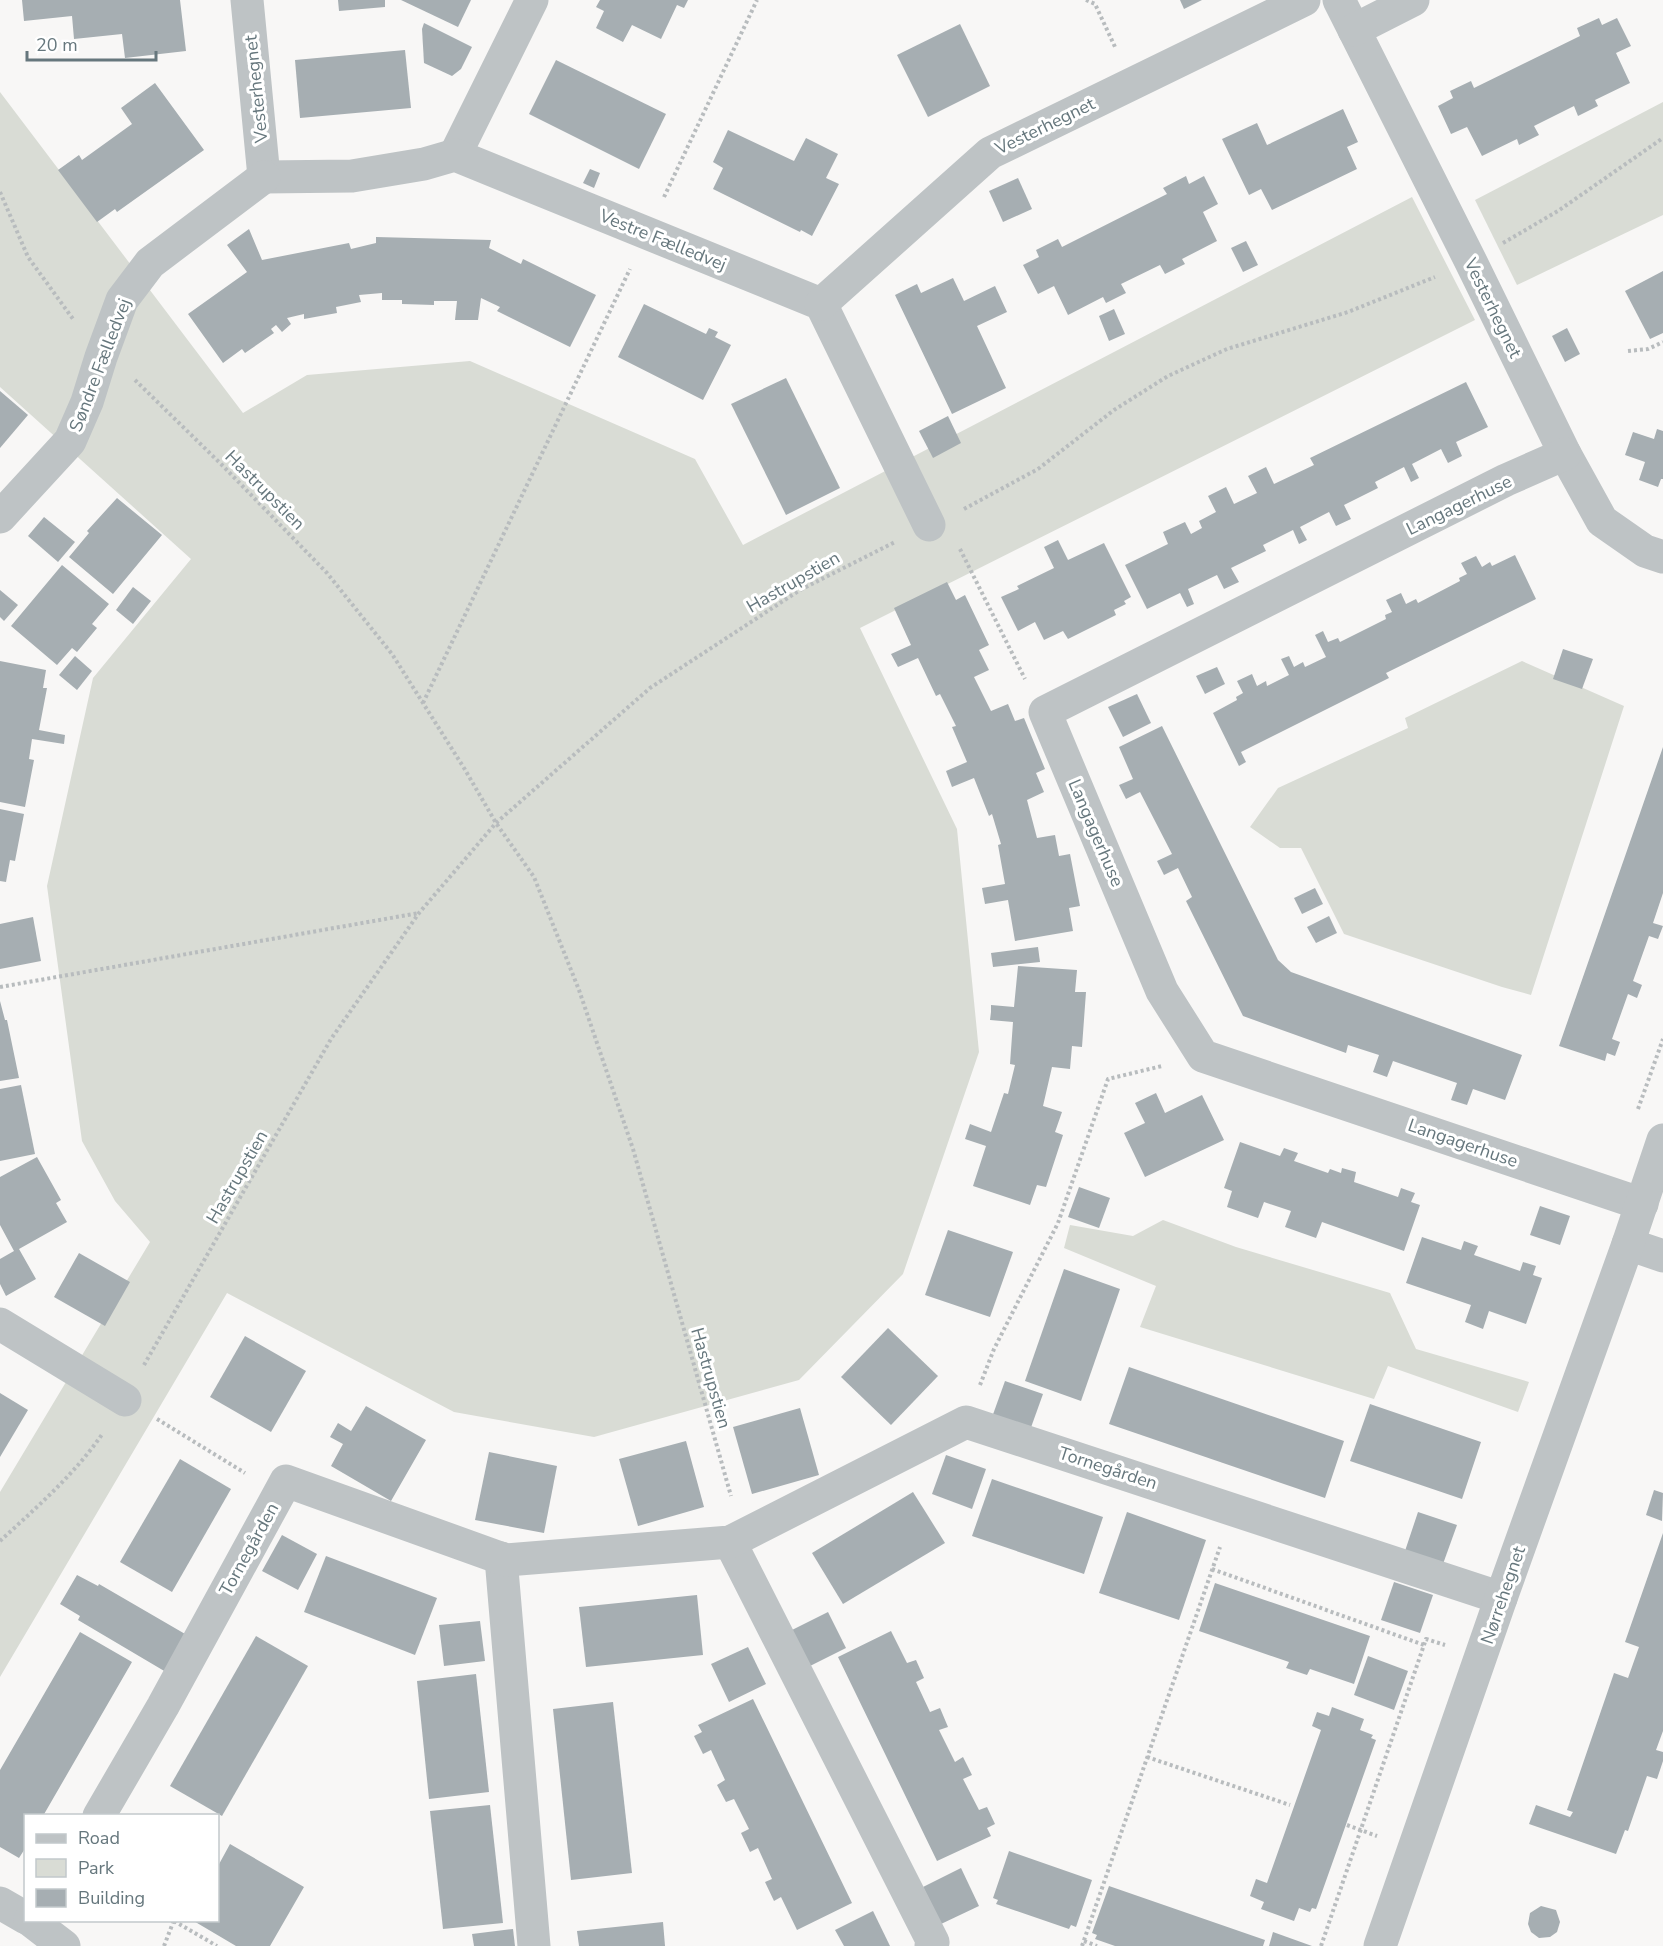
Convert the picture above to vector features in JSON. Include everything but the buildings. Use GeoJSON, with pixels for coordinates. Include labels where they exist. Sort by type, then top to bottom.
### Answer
{"type":"FeatureCollection","features":[{"type":"Feature","properties":{"kind":"street","name":"Vesterhegnet"},"geometry":{"type":"LineString","coordinates":[[247,0],[264,177]]}},
{"type":"Feature","properties":{"kind":"street"},"geometry":{"type":"LineString","coordinates":[[264,177],[352,176],[424,164],[455,155],[532,0]]}},
{"type":"Feature","properties":{"kind":"street","name":"Vesterhegnet"},"geometry":{"type":"LineString","coordinates":[[821,304],[990,153],[1305,0]]}},
{"type":"Feature","properties":{"kind":"street","name":"Vesterhegnet"},"geometry":{"type":"LineString","coordinates":[[1340,0],[1565,454],[1602,521],[1645,551],[1663,557]]}},
{"type":"Feature","properties":{"kind":"street"},"geometry":{"type":"LineString","coordinates":[[1354,30],[1413,0]]}},
{"type":"Feature","properties":{"kind":"street","name":"Vestre Fælledvej"},"geometry":{"type":"LineString","coordinates":[[455,155],[821,304]]}},
{"type":"Feature","properties":{"kind":"street","name":"Søndre Fælledvej"},"geometry":{"type":"LineString","coordinates":[[0,517],[70,441],[87,402],[122,300],[150,263],[264,177]]}},
{"type":"Feature","properties":{"kind":"street"},"geometry":{"type":"LineString","coordinates":[[821,304],[937,522]]}},
{"type":"Feature","properties":{"kind":"street","name":"Langagerhuse"},"geometry":{"type":"LineString","coordinates":[[1565,454],[1506,480],[1045,712],[1162,991],[1203,1056],[1642,1204]]}},
{"type":"Feature","properties":{"kind":"street","name":"Nørrehegnet"},"geometry":{"type":"LineString","coordinates":[[1380,1946],[1663,1140]]}},
{"type":"Feature","properties":{"kind":"street"},"geometry":{"type":"LineString","coordinates":[[1628,1244],[1663,1256]]}},
{"type":"Feature","properties":{"kind":"street"},"geometry":{"type":"LineString","coordinates":[[0,1324],[124,1400]]}},
{"type":"Feature","properties":{"kind":"street","name":"Tornegården"},"geometry":{"type":"LineString","coordinates":[[100,1814],[163,1706],[286,1481],[506,1560],[730,1542],[966,1422],[1501,1598]]}},
{"type":"Feature","properties":{"kind":"street"},"geometry":{"type":"LineString","coordinates":[[730,1542],[936,1945]]}},
{"type":"Feature","properties":{"kind":"street"},"geometry":{"type":"LineString","coordinates":[[501,1558],[534,1946]]}},
{"type":"Feature","properties":{"kind":"street"},"geometry":{"type":"LineString","coordinates":[[0,1903],[24,1916]]}},
{"type":"Feature","properties":{"kind":"street"},"geometry":{"type":"LineString","coordinates":[[33,1922],[64,1946]]}},
{"type":"Feature","properties":{"kind":"path"},"geometry":{"type":"LineString","coordinates":[[423,704],[758,0]]}},
{"type":"Feature","properties":{"kind":"path"},"geometry":{"type":"LineString","coordinates":[[1086,0],[1095,4],[1133,84]]}},
{"type":"Feature","properties":{"kind":"path","name":"Hastrupstien"},"geometry":{"type":"LineString","coordinates":[[0,1541],[43,1502],[91,1451],[124,1400],[331,1039],[419,914],[496,823],[650,688],[800,590],[1038,469],[1114,410],[1168,376],[1227,349],[1348,312],[1471,262],[1558,212],[1663,138]]}},
{"type":"Feature","properties":{"kind":"path","name":"Hastrupstien"},"geometry":{"type":"LineString","coordinates":[[0,192],[28,257],[101,357],[136,381],[222,465],[327,573],[392,654],[496,823],[534,877],[579,990],[629,1139],[733,1503],[730,1542]]}},
{"type":"Feature","properties":{"kind":"path"},"geometry":{"type":"LineString","coordinates":[[1628,351],[1648,349],[1663,342]]}},
{"type":"Feature","properties":{"kind":"path"},"geometry":{"type":"LineString","coordinates":[[937,522],[1045,712]]}},
{"type":"Feature","properties":{"kind":"path"},"geometry":{"type":"LineString","coordinates":[[0,987],[419,914]]}},
{"type":"Feature","properties":{"kind":"path"},"geometry":{"type":"LineString","coordinates":[[966,1422],[994,1349],[1058,1224],[1108,1079],[1203,1056]]}},
{"type":"Feature","properties":{"kind":"path"},"geometry":{"type":"LineString","coordinates":[[158,1420],[279,1494]]}},
{"type":"Feature","properties":{"kind":"path"},"geometry":{"type":"LineString","coordinates":[[1097,1946],[1083,1944],[1233,1509]]}},
{"type":"Feature","properties":{"kind":"path"},"geometry":{"type":"LineString","coordinates":[[1212,1569],[1424,1645]]}},
{"type":"Feature","properties":{"kind":"path"},"geometry":{"type":"LineString","coordinates":[[1320,1946],[1426,1639],[1452,1647]]}},
{"type":"Feature","properties":{"kind":"path"},"geometry":{"type":"LineString","coordinates":[[1147,1757],[1290,1805]]}},
{"type":"Feature","properties":{"kind":"path"},"geometry":{"type":"LineString","coordinates":[[1347,1825],[1386,1839]]}},
{"type":"Feature","properties":{"kind":"path"},"geometry":{"type":"LineString","coordinates":[[164,1946],[174,1922]]}},
{"type":"Feature","properties":{"kind":"path"},"geometry":{"type":"LineString","coordinates":[[176,1922],[217,1946]]}},
{"type":"Feature","properties":{"kind":"green space"},"geometry":{"type":"Polygon","coordinates":[[[0,92],[243,413],[307,375],[470,361],[695,459],[743,545],[1412,197],[1475,320],[860,628],[957,829],[979,1052],[903,1274],[799,1380],[594,1437],[454,1412],[227,1293],[0,1677],[0,1492],[150,1242],[115,1201],[82,1141],[47,886],[93,678],[191,559],[0,387],[0,92]]]}},
{"type":"Feature","properties":{"kind":"green space"},"geometry":{"type":"Polygon","coordinates":[[[1663,102],[1663,215],[1517,285],[1475,200],[1663,102]]]}},
{"type":"Feature","properties":{"kind":"green space"},"geometry":{"type":"Polygon","coordinates":[[[1522,661],[1624,706],[1531,995],[1344,934],[1301,848],[1280,848],[1250,827],[1278,788],[1408,728],[1405,718],[1522,661]]]}},
{"type":"Feature","properties":{"kind":"green space"},"geometry":{"type":"Polygon","coordinates":[[[1163,1220],[1236,1247],[1390,1293],[1416,1349],[1529,1382],[1518,1412],[1388,1366],[1374,1399],[1140,1327],[1156,1286],[1064,1248],[1070,1225],[1133,1236],[1163,1220]]]}}]}
